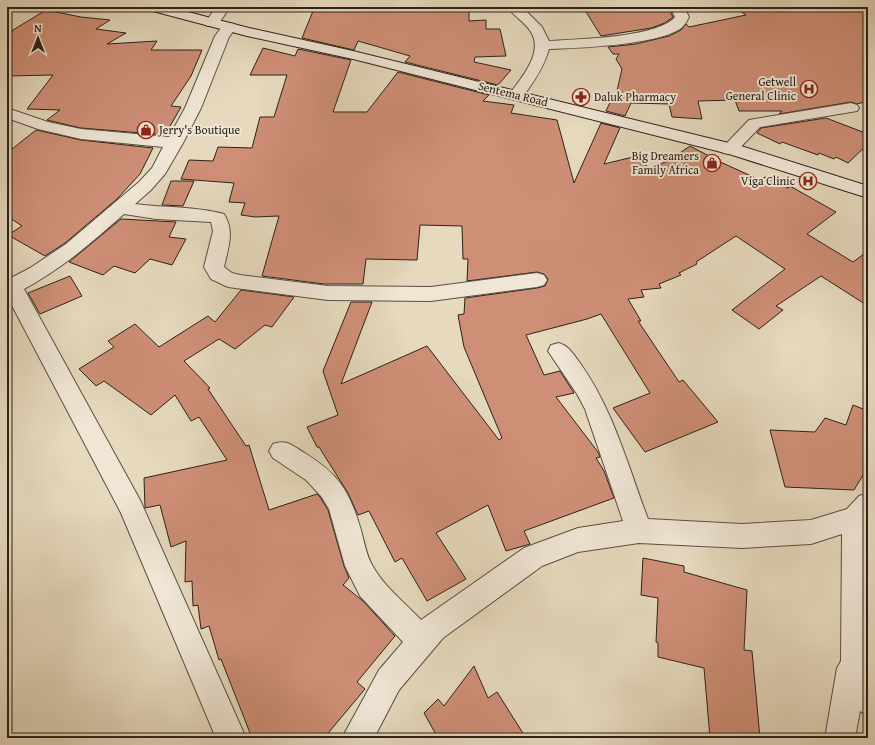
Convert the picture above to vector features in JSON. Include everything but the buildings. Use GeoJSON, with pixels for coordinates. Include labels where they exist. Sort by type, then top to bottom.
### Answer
{"type":"FeatureCollection","features":[{"type":"Feature","properties":{"kind":"street","name":"Sentema Road"},"geometry":{"type":"LineString","coordinates":[[154,7],[220,25],[517,95],[729,149],[868,192]]}},
{"type":"Feature","properties":{"kind":"street"},"geometry":{"type":"LineString","coordinates":[[223,7],[220,25],[222,36],[193,108],[159,170],[145,186],[73,249],[37,273],[10,288],[131,508],[231,738]]}},
{"type":"Feature","properties":{"kind":"street"},"geometry":{"type":"LineString","coordinates":[[514,7],[538,29],[543,39],[543,45],[536,63],[517,95]]}},
{"type":"Feature","properties":{"kind":"street"},"geometry":{"type":"LineString","coordinates":[[543,45],[606,41],[665,31],[678,24],[682,19],[682,15],[677,7]]}},
{"type":"Feature","properties":{"kind":"street"},"geometry":{"type":"LineString","coordinates":[[729,149],[750,127],[755,124],[851,108]]}},
{"type":"Feature","properties":{"kind":"street"},"geometry":{"type":"LineString","coordinates":[[7,112],[44,126],[81,134],[175,143]]}},
{"type":"Feature","properties":{"kind":"street"},"geometry":{"type":"LineString","coordinates":[[121,208],[156,213],[207,215],[218,218],[221,222],[222,231],[214,267],[216,272],[227,279],[240,282],[328,293],[431,294],[537,280]]}},
{"type":"Feature","properties":{"kind":"street"},"geometry":{"type":"LineString","coordinates":[[559,351],[586,389],[596,409],[639,531]]}},
{"type":"Feature","properties":{"kind":"street"},"geometry":{"type":"LineString","coordinates":[[281,451],[315,472],[330,488],[341,505],[358,566],[370,587],[422,642]]}},
{"type":"Feature","properties":{"kind":"street"},"geometry":{"type":"LineString","coordinates":[[357,738],[389,680],[433,628],[533,557],[578,540],[639,531],[742,536],[811,532],[862,511],[855,677],[861,693],[868,700]]}},
{"type":"Feature","properties":{"kind":"street"},"geometry":{"type":"LineString","coordinates":[[840,738],[855,654]]}},
{"type":"Feature","properties":{"kind":"place","name":"Getwell General Clinic"},"geometry":{"type":"Point","coordinates":[809,89]}},
{"type":"Feature","properties":{"kind":"place","name":"Daluk Pharmacy"},"geometry":{"type":"Point","coordinates":[581,97]}},
{"type":"Feature","properties":{"kind":"place","name":"Jerry's Boutique"},"geometry":{"type":"Point","coordinates":[146,130]}},
{"type":"Feature","properties":{"kind":"place","name":"Big Dreamers Family Africa"},"geometry":{"type":"Point","coordinates":[712,163]}},
{"type":"Feature","properties":{"kind":"place","name":"Viga Clinic"},"geometry":{"type":"Point","coordinates":[808,181]}}]}
